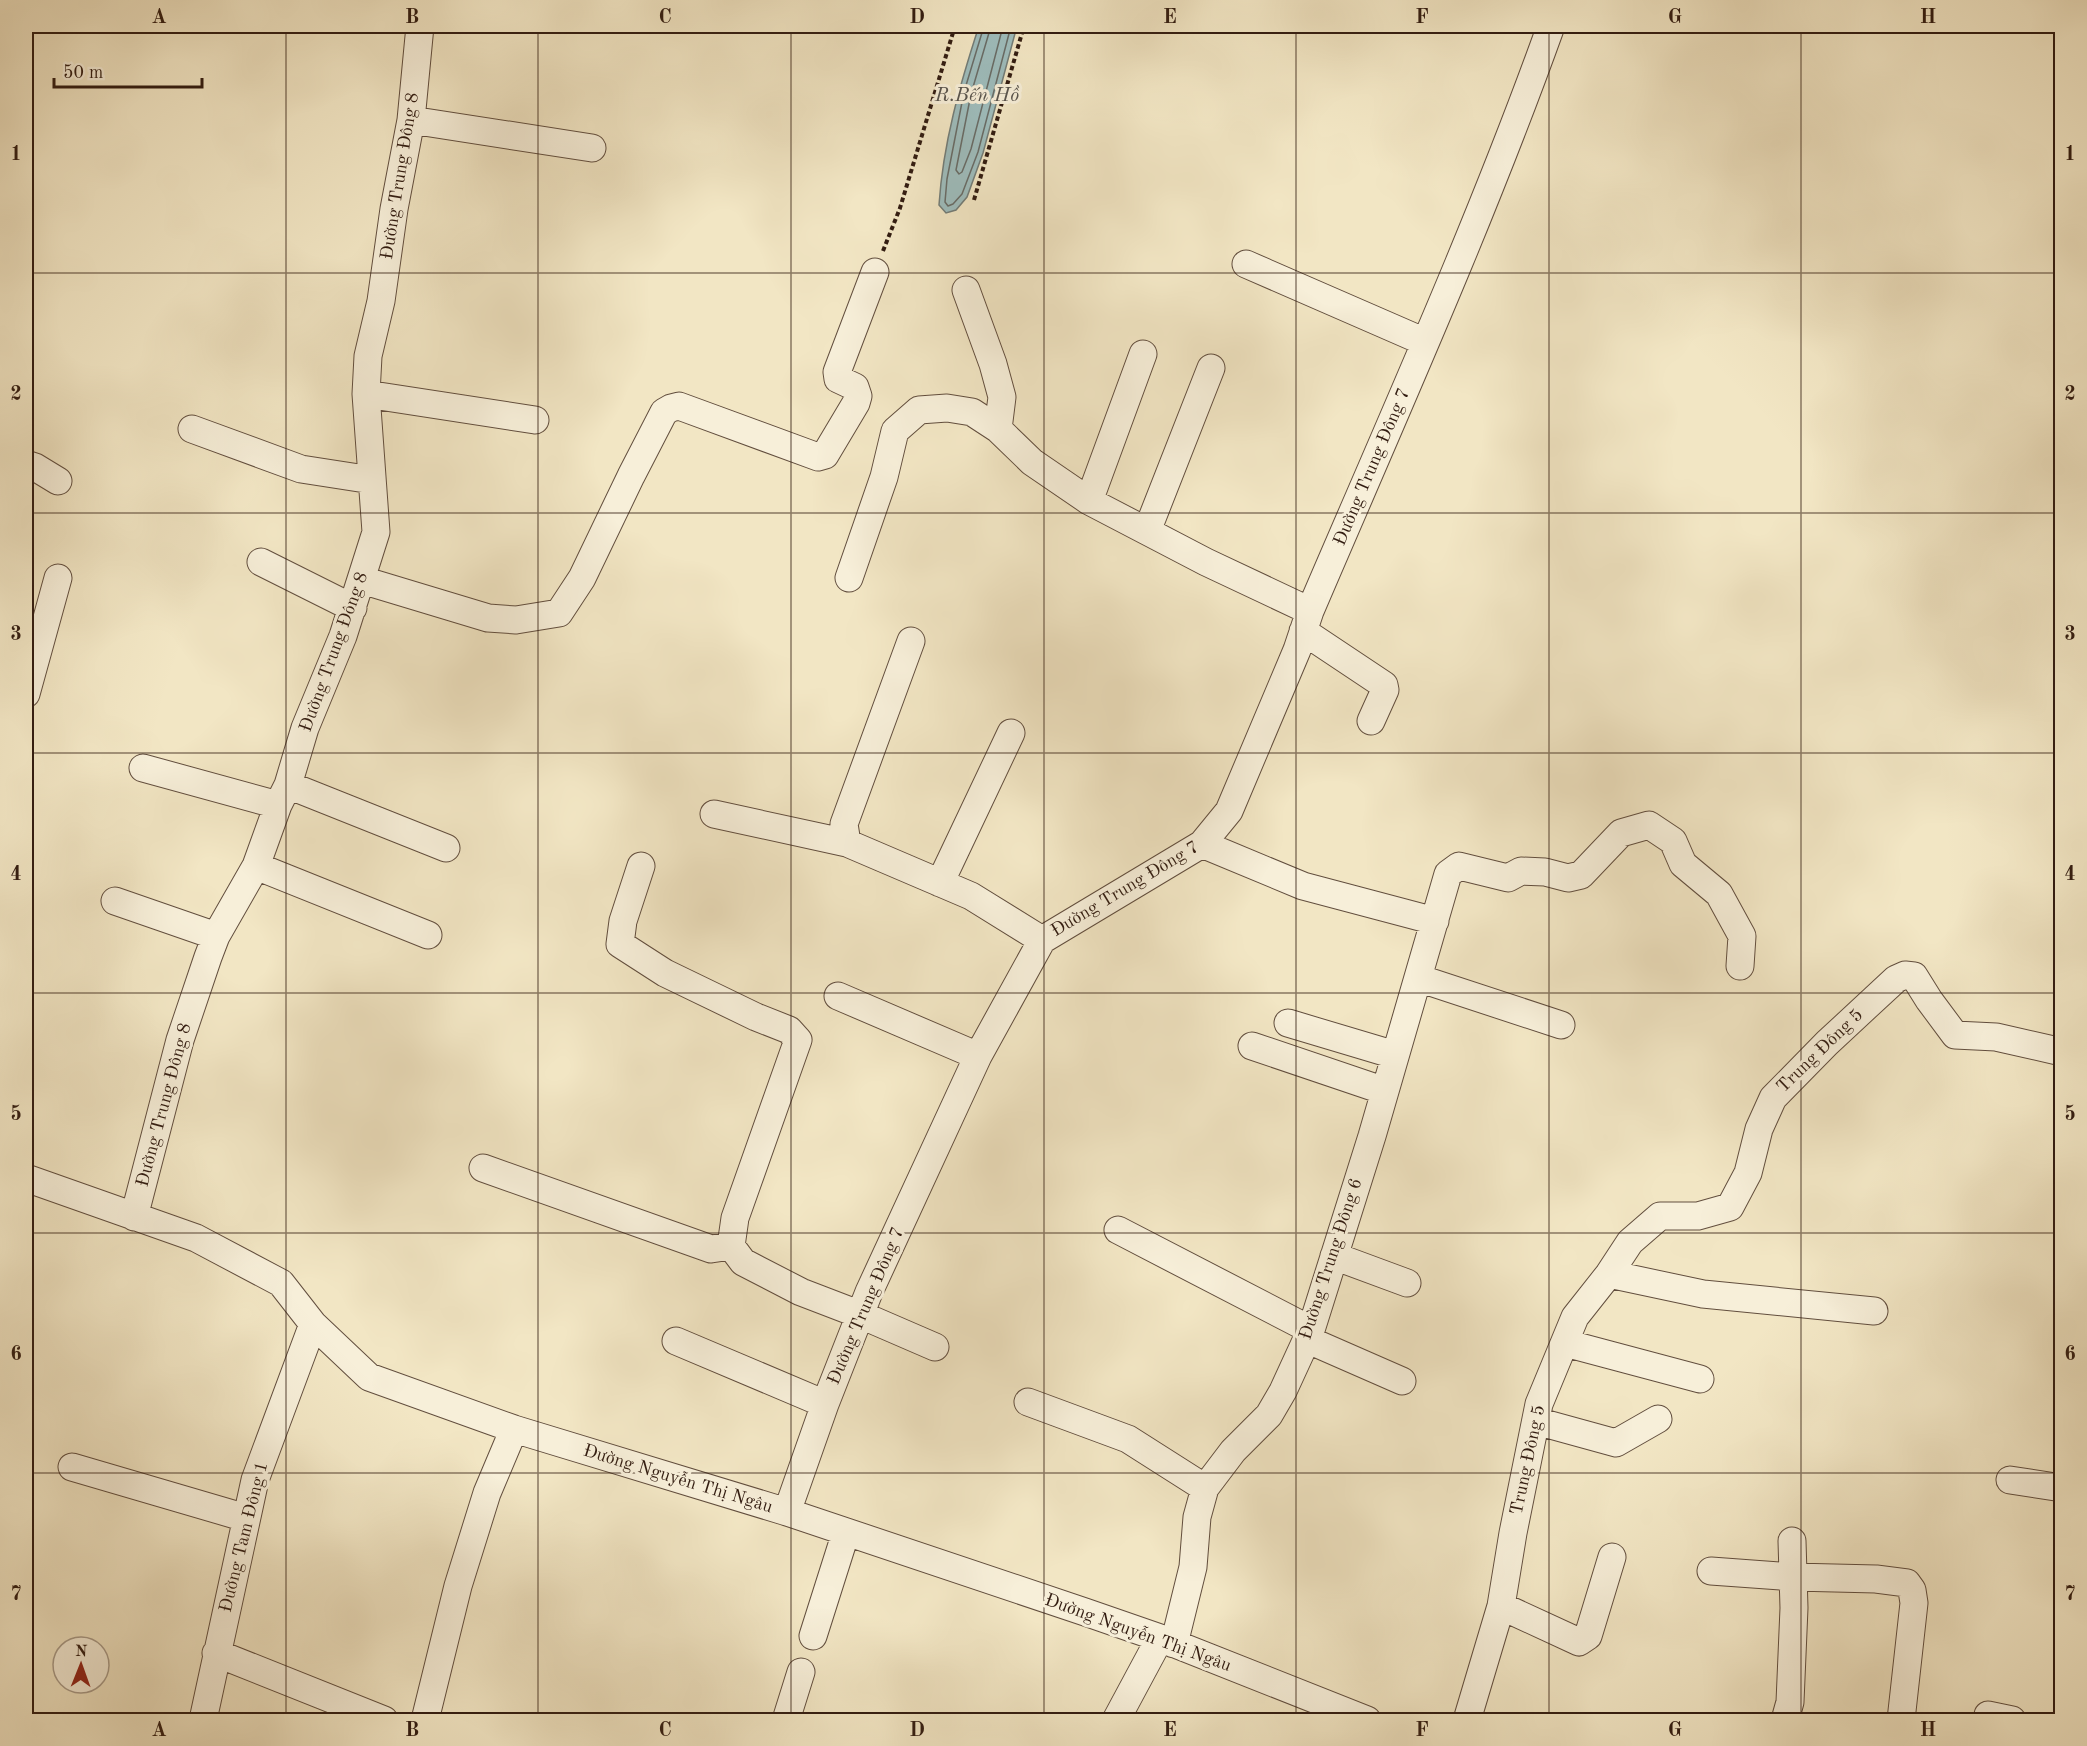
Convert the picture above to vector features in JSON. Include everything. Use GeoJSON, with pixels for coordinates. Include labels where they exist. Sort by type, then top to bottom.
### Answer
{"type":"FeatureCollection","features":[{"type":"Feature","properties":{"kind":"street","name":"Đường Trung Đông 8"},"geometry":{"type":"LineString","coordinates":[[134,1217],[180,1040],[216,936],[256,866],[305,728],[353,608],[376,532],[366,394],[368,356],[381,301],[394,209],[411,120],[420,26]]}},
{"type":"Feature","properties":{"kind":"street","name":"Đường Trung Đông 7"},"geometry":{"type":"LineString","coordinates":[[787,1512],[825,1404],[861,1315],[978,1056],[1042,940],[1100,903],[1202,844],[1229,811],[1425,342],[1525,97],[1551,26]]}},
{"type":"Feature","properties":{"kind":"street"},"geometry":{"type":"LineString","coordinates":[[411,120],[592,148]]}},
{"type":"Feature","properties":{"kind":"street"},"geometry":{"type":"LineString","coordinates":[[1246,264],[1425,342]]}},
{"type":"Feature","properties":{"kind":"street"},"geometry":{"type":"LineString","coordinates":[[362,580],[488,618],[516,620],[559,613],[582,578],[664,412],[671,408],[680,406],[818,457],[825,455],[858,396],[855,387],[838,379],[837,372],[875,272]]}},
{"type":"Feature","properties":{"kind":"street"},"geometry":{"type":"LineString","coordinates":[[966,290],[993,364],[1002,397],[998,429]]}},
{"type":"Feature","properties":{"kind":"street"},"geometry":{"type":"LineString","coordinates":[[1089,501],[1143,354]]}},
{"type":"Feature","properties":{"kind":"street"},"geometry":{"type":"LineString","coordinates":[[1147,531],[1211,368]]}},
{"type":"Feature","properties":{"kind":"street"},"geometry":{"type":"LineString","coordinates":[[366,394],[536,420]]}},
{"type":"Feature","properties":{"kind":"street"},"geometry":{"type":"LineString","coordinates":[[849,578],[884,477],[895,431],[919,410],[947,408],[972,412],[998,429],[1032,462],[1089,501],[1206,562],[1307,621],[1384,685],[1385,690],[1371,721]]}},
{"type":"Feature","properties":{"kind":"street"},"geometry":{"type":"LineString","coordinates":[[192,429],[301,469],[372,480]]}},
{"type":"Feature","properties":{"kind":"street"},"geometry":{"type":"LineString","coordinates":[[26,464],[58,481]]}},
{"type":"Feature","properties":{"kind":"street"},"geometry":{"type":"LineString","coordinates":[[261,562],[353,608]]}},
{"type":"Feature","properties":{"kind":"street"},"geometry":{"type":"LineString","coordinates":[[26,694],[58,578]]}},
{"type":"Feature","properties":{"kind":"street"},"geometry":{"type":"LineString","coordinates":[[848,843],[844,824],[910,641]]}},
{"type":"Feature","properties":{"kind":"street"},"geometry":{"type":"LineString","coordinates":[[940,883],[1011,733]]}},
{"type":"Feature","properties":{"kind":"street"},"geometry":{"type":"LineString","coordinates":[[143,768],[283,795],[446,848]]}},
{"type":"Feature","properties":{"kind":"street"},"geometry":{"type":"LineString","coordinates":[[714,813],[848,843],[971,896],[1042,940]]}},
{"type":"Feature","properties":{"kind":"street","name":"Đường Trung Đông 6"},"geometry":{"type":"LineString","coordinates":[[1116,1720],[1167,1641],[1193,1567],[1197,1517],[1205,1488],[1233,1451],[1269,1415],[1309,1335],[1385,1091],[1448,874],[1460,866],[1508,878],[1521,871],[1545,872],[1568,878],[1581,875],[1621,833],[1648,825],[1673,842],[1683,864],[1719,894],[1742,936],[1740,966]]}},
{"type":"Feature","properties":{"kind":"street"},"geometry":{"type":"LineString","coordinates":[[1202,844],[1303,886],[1435,921]]}},
{"type":"Feature","properties":{"kind":"street"},"geometry":{"type":"LineString","coordinates":[[256,866],[428,934]]}},
{"type":"Feature","properties":{"kind":"street"},"geometry":{"type":"LineString","coordinates":[[641,866],[623,921],[620,945],[665,973],[756,1017],[789,1030],[798,1040],[735,1218],[731,1246],[742,1262],[801,1292],[935,1347]]}},
{"type":"Feature","properties":{"kind":"street"},"geometry":{"type":"LineString","coordinates":[[115,901],[216,936]]}},
{"type":"Feature","properties":{"kind":"street","name":"Trung Đông 5"},"geometry":{"type":"LineString","coordinates":[[1467,1720],[1501,1606],[1539,1404],[1575,1317],[1610,1274],[1630,1242],[1660,1216],[1698,1216],[1730,1207],[1748,1173],[1759,1129],[1773,1098],[1827,1042],[1896,979],[1905,975],[1914,976],[1955,1035],[1996,1037],[2061,1052]]}},
{"type":"Feature","properties":{"kind":"street"},"geometry":{"type":"LineString","coordinates":[[1418,978],[1561,1025]]}},
{"type":"Feature","properties":{"kind":"street"},"geometry":{"type":"LineString","coordinates":[[838,996],[978,1056]]}},
{"type":"Feature","properties":{"kind":"street"},"geometry":{"type":"LineString","coordinates":[[1288,1023],[1395,1055]]}},
{"type":"Feature","properties":{"kind":"street"},"geometry":{"type":"LineString","coordinates":[[1252,1046],[1385,1091]]}},
{"type":"Feature","properties":{"kind":"street"},"geometry":{"type":"LineString","coordinates":[[483,1168],[711,1248],[731,1246]]}},
{"type":"Feature","properties":{"kind":"street","name":"Đường Nguyễn Thị Ngâu"},"geometry":{"type":"LineString","coordinates":[[26,1178],[196,1238],[281,1283],[314,1323],[369,1377],[514,1429],[787,1512],[1167,1641],[1367,1720]]}},
{"type":"Feature","properties":{"kind":"street"},"geometry":{"type":"LineString","coordinates":[[1118,1230],[1309,1335],[1402,1381]]}},
{"type":"Feature","properties":{"kind":"street"},"geometry":{"type":"LineString","coordinates":[[1334,1256],[1407,1283]]}},
{"type":"Feature","properties":{"kind":"street"},"geometry":{"type":"LineString","coordinates":[[1610,1274],[1703,1294],[1874,1311]]}},
{"type":"Feature","properties":{"kind":"street","name":"Đường Tam Đông 1"},"geometry":{"type":"LineString","coordinates":[[203,1720],[255,1480],[314,1323]]}},
{"type":"Feature","properties":{"kind":"street"},"geometry":{"type":"LineString","coordinates":[[676,1341],[825,1404]]}},
{"type":"Feature","properties":{"kind":"street"},"geometry":{"type":"LineString","coordinates":[[1565,1343],[1700,1379]]}},
{"type":"Feature","properties":{"kind":"street"},"geometry":{"type":"LineString","coordinates":[[1028,1402],[1128,1439],[1205,1488]]}},
{"type":"Feature","properties":{"kind":"street"},"geometry":{"type":"LineString","coordinates":[[1536,1420],[1616,1443],[1658,1419]]}},
{"type":"Feature","properties":{"kind":"street"},"geometry":{"type":"LineString","coordinates":[[425,1720],[458,1586],[487,1493],[514,1429]]}},
{"type":"Feature","properties":{"kind":"street"},"geometry":{"type":"LineString","coordinates":[[72,1467],[246,1518]]}},
{"type":"Feature","properties":{"kind":"street"},"geometry":{"type":"LineString","coordinates":[[2010,1480],[2061,1488]]}},
{"type":"Feature","properties":{"kind":"street"},"geometry":{"type":"LineString","coordinates":[[813,1636],[846,1532]]}},
{"type":"Feature","properties":{"kind":"street"},"geometry":{"type":"LineString","coordinates":[[1785,1720],[1790,1702],[1794,1608],[1792,1541]]}},
{"type":"Feature","properties":{"kind":"street"},"geometry":{"type":"LineString","coordinates":[[1501,1606],[1579,1642],[1588,1636],[1612,1557]]}},
{"type":"Feature","properties":{"kind":"street"},"geometry":{"type":"LineString","coordinates":[[1711,1571],[1793,1577],[1897,1580],[1907,1583],[1912,1590],[1914,1603],[1901,1720]]}},
{"type":"Feature","properties":{"kind":"street"},"geometry":{"type":"LineString","coordinates":[[216,1653],[384,1720]]}},
{"type":"Feature","properties":{"kind":"street"},"geometry":{"type":"LineString","coordinates":[[786,1720],[801,1672]]}},
{"type":"Feature","properties":{"kind":"path"},"geometry":{"type":"LineString","coordinates":[[875,272],[900,208],[955,26]]}},
{"type":"Feature","properties":{"kind":"path"},"geometry":{"type":"LineString","coordinates":[[974,200],[1024,26]]}},
{"type":"Feature","properties":{"kind":"water","name":"R.Bến Hồ"},"geometry":{"type":"Polygon","coordinates":[[[979,26],[1017,26],[983,153],[967,197],[956,210],[946,213],[939,205],[948,136],[979,26]]]}}]}
